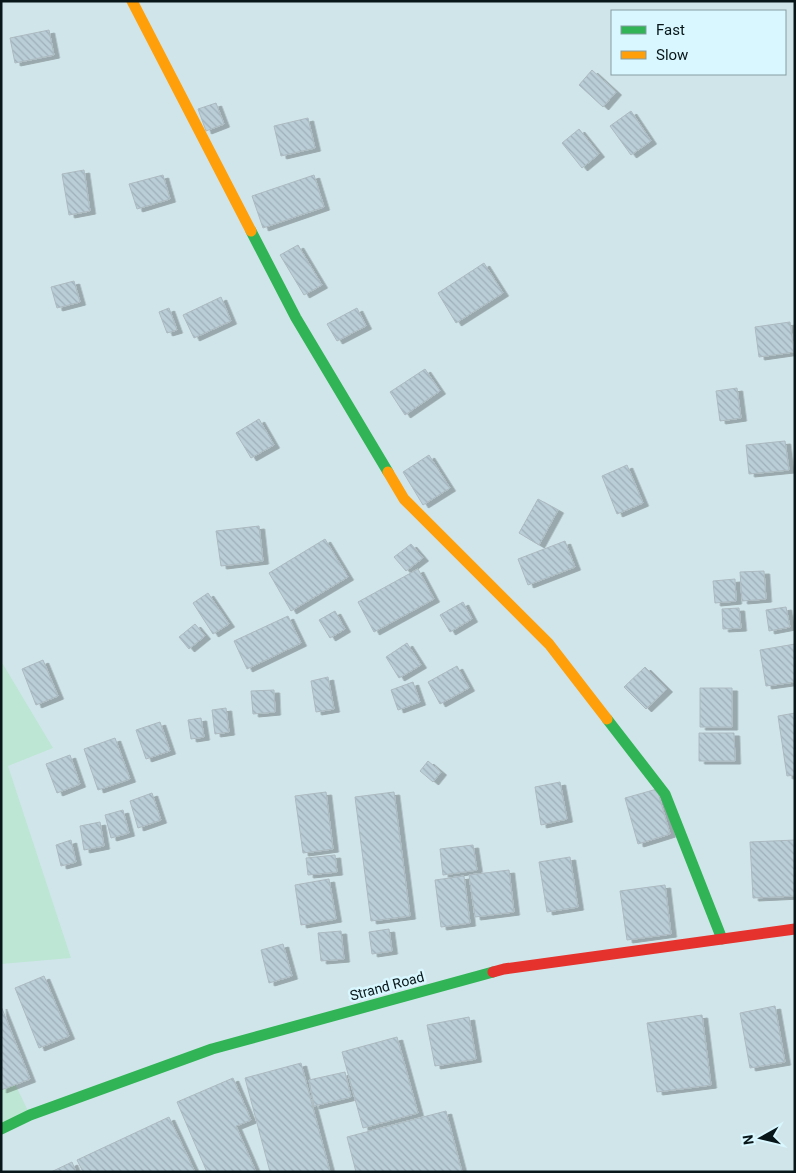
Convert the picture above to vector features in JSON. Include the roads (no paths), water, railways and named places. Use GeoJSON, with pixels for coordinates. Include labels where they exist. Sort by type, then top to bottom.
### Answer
{"type":"FeatureCollection","features":[{"type":"Feature","properties":{"kind":"street"},"geometry":{"type":"LineString","coordinates":[[132,1],[296,318],[404,499],[549,644],[665,794],[722,939]]}},
{"type":"Feature","properties":{"kind":"street","name":"Strand Road"},"geometry":{"type":"LineString","coordinates":[[1,1129],[30,1115],[212,1049],[504,970],[795,928]]}}]}
